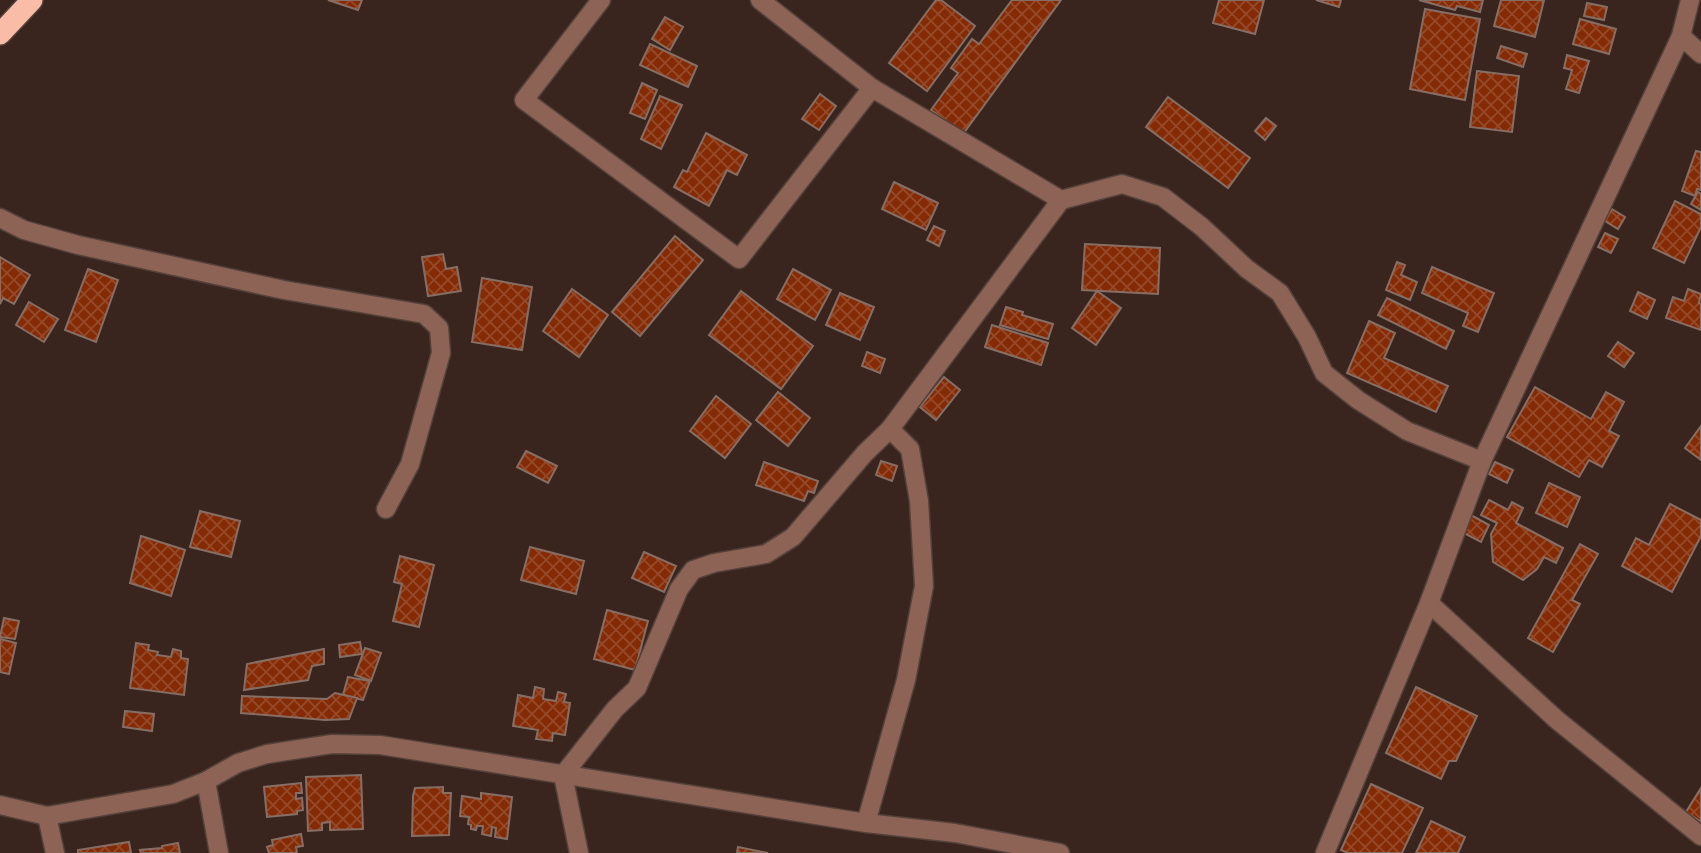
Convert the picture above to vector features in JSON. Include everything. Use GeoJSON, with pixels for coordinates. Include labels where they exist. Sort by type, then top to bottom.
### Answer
{"type":"FeatureCollection","features":[{"type":"Feature","properties":{"kind":"highway"},"geometry":{"type":"LineString","coordinates":[[0,34],[32,0]]}},
{"type":"Feature","properties":{"kind":"street"},"geometry":{"type":"LineString","coordinates":[[601,0],[524,100],[739,259],[872,88]]}},
{"type":"Feature","properties":{"kind":"street"},"geometry":{"type":"LineString","coordinates":[[760,0],[872,88],[1061,200]]}},
{"type":"Feature","properties":{"kind":"street"},"geometry":{"type":"LineString","coordinates":[[1325,853],[1429,603],[1482,461],[1681,36],[1690,0]]}},
{"type":"Feature","properties":{"kind":"street"},"geometry":{"type":"LineString","coordinates":[[1681,36],[1701,54]]}},
{"type":"Feature","properties":{"kind":"street"},"geometry":{"type":"LineString","coordinates":[[579,853],[564,775],[614,709],[637,688],[679,589],[694,570],[714,563],[766,554],[793,537],[865,453],[890,429],[1061,200],[1122,184],[1163,197],[1202,227],[1247,269],[1280,293],[1307,337],[1324,373],[1358,400],[1407,431],[1482,461]]}},
{"type":"Feature","properties":{"kind":"street"},"geometry":{"type":"LineString","coordinates":[[0,218],[23,230],[78,245],[284,290],[424,314],[439,328],[440,353],[410,464],[386,509]]}},
{"type":"Feature","properties":{"kind":"street"},"geometry":{"type":"LineString","coordinates":[[866,823],[906,680],[924,586],[919,501],[910,449],[890,429]]}},
{"type":"Feature","properties":{"kind":"street"},"geometry":{"type":"LineString","coordinates":[[1429,603],[1557,720],[1701,836]]}},
{"type":"Feature","properties":{"kind":"street"},"geometry":{"type":"LineString","coordinates":[[0,805],[47,816],[173,794],[206,781],[238,763],[267,754],[332,744],[380,745],[866,823],[955,833],[1060,853]]}},
{"type":"Feature","properties":{"kind":"street"},"geometry":{"type":"LineString","coordinates":[[206,781],[219,853]]}},
{"type":"Feature","properties":{"kind":"street"},"geometry":{"type":"LineString","coordinates":[[47,816],[55,853]]}},
{"type":"Feature","properties":{"kind":"building"},"geometry":{"type":"Polygon","coordinates":[[[328,0],[362,0],[358,10],[328,0]]]}},
{"type":"Feature","properties":{"kind":"building"},"geometry":{"type":"Polygon","coordinates":[[[936,0],[941,0],[975,26],[927,91],[889,63],[936,0]]]}},
{"type":"Feature","properties":{"kind":"building"},"geometry":{"type":"Polygon","coordinates":[[[1012,0],[1061,0],[963,134],[931,110],[958,73],[951,68],[972,39],[979,44],[1012,0]]]}},
{"type":"Feature","properties":{"kind":"building"},"geometry":{"type":"Polygon","coordinates":[[[1219,0],[1264,0],[1255,34],[1213,23],[1219,0]]]}},
{"type":"Feature","properties":{"kind":"building"},"geometry":{"type":"Polygon","coordinates":[[[1316,0],[1341,0],[1339,7],[1316,0]]]}},
{"type":"Feature","properties":{"kind":"building"},"geometry":{"type":"Polygon","coordinates":[[[1419,0],[1483,0],[1480,12],[1457,6],[1455,10],[1419,0]]]}},
{"type":"Feature","properties":{"kind":"building"},"geometry":{"type":"Polygon","coordinates":[[[1501,0],[1544,0],[1535,37],[1494,26],[1501,0]]]}},
{"type":"Feature","properties":{"kind":"building"},"geometry":{"type":"Polygon","coordinates":[[[1587,3],[1607,7],[1604,20],[1584,16],[1587,3]]]}},
{"type":"Feature","properties":{"kind":"building"},"geometry":{"type":"Polygon","coordinates":[[[1425,9],[1480,19],[1465,100],[1410,89],[1425,9]]]}},
{"type":"Feature","properties":{"kind":"building"},"geometry":{"type":"Polygon","coordinates":[[[665,17],[683,27],[670,50],[652,39],[665,17]]]}},
{"type":"Feature","properties":{"kind":"building"},"geometry":{"type":"Polygon","coordinates":[[[1580,19],[1616,29],[1609,54],[1573,44],[1580,19]]]}},
{"type":"Feature","properties":{"kind":"building"},"geometry":{"type":"Polygon","coordinates":[[[650,44],[697,66],[688,87],[640,65],[650,44]]]}},
{"type":"Feature","properties":{"kind":"building"},"geometry":{"type":"Polygon","coordinates":[[[1501,46],[1527,54],[1523,67],[1497,58],[1501,46]]]}},
{"type":"Feature","properties":{"kind":"building"},"geometry":{"type":"Polygon","coordinates":[[[1567,55],[1589,61],[1579,93],[1566,89],[1572,70],[1564,68],[1567,55]]]}},
{"type":"Feature","properties":{"kind":"building"},"geometry":{"type":"Polygon","coordinates":[[[1477,71],[1519,76],[1512,132],[1470,127],[1477,71]]]}},
{"type":"Feature","properties":{"kind":"building"},"geometry":{"type":"Polygon","coordinates":[[[642,83],[657,90],[645,119],[630,113],[642,83]]]}},
{"type":"Feature","properties":{"kind":"building"},"geometry":{"type":"Polygon","coordinates":[[[820,94],[836,106],[819,130],[802,119],[820,94]]]}},
{"type":"Feature","properties":{"kind":"building"},"geometry":{"type":"Polygon","coordinates":[[[660,96],[682,105],[661,149],[641,139],[660,96]]]}},
{"type":"Feature","properties":{"kind":"building"},"geometry":{"type":"Polygon","coordinates":[[[1168,97],[1250,158],[1228,188],[1146,127],[1168,97]]]}},
{"type":"Feature","properties":{"kind":"building"},"geometry":{"type":"Polygon","coordinates":[[[1266,118],[1276,126],[1265,140],[1255,131],[1266,118]]]}},
{"type":"Feature","properties":{"kind":"building"},"geometry":{"type":"Polygon","coordinates":[[[706,133],[747,155],[737,175],[727,170],[709,206],[674,187],[683,170],[687,172],[706,133]]]}},
{"type":"Feature","properties":{"kind":"building"},"geometry":{"type":"Polygon","coordinates":[[[1696,151],[1701,152],[1701,190],[1697,189],[1695,196],[1682,191],[1696,151]]]}},
{"type":"Feature","properties":{"kind":"building"},"geometry":{"type":"Polygon","coordinates":[[[894,182],[938,203],[926,230],[882,209],[894,182]]]}},
{"type":"Feature","properties":{"kind":"building"},"geometry":{"type":"Polygon","coordinates":[[[1698,192],[1701,194],[1701,210],[1691,204],[1698,192]]]}},
{"type":"Feature","properties":{"kind":"building"},"geometry":{"type":"Polygon","coordinates":[[[1675,201],[1701,214],[1701,227],[1684,263],[1653,248],[1675,201]]]}},
{"type":"Feature","properties":{"kind":"building"},"geometry":{"type":"Polygon","coordinates":[[[1612,209],[1625,217],[1618,229],[1605,221],[1612,209]]]}},
{"type":"Feature","properties":{"kind":"building"},"geometry":{"type":"Polygon","coordinates":[[[934,226],[945,231],[939,246],[927,240],[934,226]]]}},
{"type":"Feature","properties":{"kind":"building"},"geometry":{"type":"Polygon","coordinates":[[[1605,233],[1618,239],[1611,253],[1598,247],[1605,233]]]}},
{"type":"Feature","properties":{"kind":"building"},"geometry":{"type":"Polygon","coordinates":[[[675,236],[703,260],[640,336],[612,312],[675,236]]]}},
{"type":"Feature","properties":{"kind":"building"},"geometry":{"type":"Polygon","coordinates":[[[1085,244],[1160,248],[1158,294],[1082,290],[1085,244]]]}},
{"type":"Feature","properties":{"kind":"building"},"geometry":{"type":"Polygon","coordinates":[[[443,254],[446,269],[457,267],[461,291],[428,296],[422,257],[443,254]]]}},
{"type":"Feature","properties":{"kind":"building"},"geometry":{"type":"Polygon","coordinates":[[[0,257],[30,275],[14,304],[3,298],[0,304],[0,257]]]}},
{"type":"Feature","properties":{"kind":"building"},"geometry":{"type":"Polygon","coordinates":[[[1397,262],[1405,265],[1401,275],[1417,282],[1410,300],[1386,290],[1397,262]]]}},
{"type":"Feature","properties":{"kind":"building"},"geometry":{"type":"Polygon","coordinates":[[[1432,267],[1494,293],[1478,332],[1463,326],[1468,313],[1422,293],[1432,267]]]}},
{"type":"Feature","properties":{"kind":"building"},"geometry":{"type":"Polygon","coordinates":[[[88,269],[118,280],[96,342],[65,330],[88,269]]]}},
{"type":"Feature","properties":{"kind":"building"},"geometry":{"type":"Polygon","coordinates":[[[793,269],[831,290],[815,320],[777,299],[793,269]]]}},
{"type":"Feature","properties":{"kind":"building"},"geometry":{"type":"Polygon","coordinates":[[[482,278],[532,287],[522,350],[472,342],[482,278]]]}},
{"type":"Feature","properties":{"kind":"building"},"geometry":{"type":"Polygon","coordinates":[[[572,289],[608,315],[579,357],[543,331],[572,289]]]}},
{"type":"Feature","properties":{"kind":"building"},"geometry":{"type":"Polygon","coordinates":[[[1688,289],[1701,294],[1701,330],[1666,318],[1673,297],[1684,301],[1688,289]]]}},
{"type":"Feature","properties":{"kind":"building"},"geometry":{"type":"Polygon","coordinates":[[[741,291],[813,346],[781,389],[709,335],[741,291]]]}},
{"type":"Feature","properties":{"kind":"building"},"geometry":{"type":"Polygon","coordinates":[[[1097,291],[1121,308],[1096,345],[1072,328],[1097,291]]]}},
{"type":"Feature","properties":{"kind":"building"},"geometry":{"type":"Polygon","coordinates":[[[1638,292],[1655,300],[1647,319],[1630,311],[1638,292]]]}},
{"type":"Feature","properties":{"kind":"building"},"geometry":{"type":"Polygon","coordinates":[[[840,293],[874,307],[860,340],[826,325],[840,293]]]}},
{"type":"Feature","properties":{"kind":"building"},"geometry":{"type":"Polygon","coordinates":[[[1387,298],[1454,331],[1446,349],[1378,315],[1387,298]]]}},
{"type":"Feature","properties":{"kind":"building"},"geometry":{"type":"Polygon","coordinates":[[[29,302],[58,319],[44,342],[16,325],[29,302]]]}},
{"type":"Feature","properties":{"kind":"building"},"geometry":{"type":"Polygon","coordinates":[[[1006,307],[1053,324],[1048,339],[1000,325],[1006,307]]]}},
{"type":"Feature","properties":{"kind":"building"},"geometry":{"type":"Polygon","coordinates":[[[1369,321],[1395,333],[1384,358],[1448,386],[1436,412],[1347,373],[1369,321]]]}},
{"type":"Feature","properties":{"kind":"building"},"geometry":{"type":"Polygon","coordinates":[[[992,325],[1048,343],[1041,365],[985,347],[992,325]]]}},
{"type":"Feature","properties":{"kind":"building"},"geometry":{"type":"Polygon","coordinates":[[[1618,342],[1634,353],[1624,367],[1608,356],[1618,342]]]}},
{"type":"Feature","properties":{"kind":"building"},"geometry":{"type":"Polygon","coordinates":[[[867,352],[885,359],[880,373],[862,366],[867,352]]]}},
{"type":"Feature","properties":{"kind":"building"},"geometry":{"type":"Polygon","coordinates":[[[944,377],[960,390],[936,420],[920,407],[944,377]]]}},
{"type":"Feature","properties":{"kind":"building"},"geometry":{"type":"Polygon","coordinates":[[[1535,387],[1591,419],[1606,392],[1624,402],[1609,431],[1619,436],[1602,467],[1589,460],[1579,477],[1507,437],[1535,387]]]}},
{"type":"Feature","properties":{"kind":"building"},"geometry":{"type":"Polygon","coordinates":[[[778,392],[810,418],[788,446],[756,420],[778,392]]]}},
{"type":"Feature","properties":{"kind":"building"},"geometry":{"type":"Polygon","coordinates":[[[716,396],[751,424],[725,458],[690,431],[716,396]]]}},
{"type":"Feature","properties":{"kind":"building"},"geometry":{"type":"Polygon","coordinates":[[[1701,426],[1701,460],[1685,448],[1701,426]]]}},
{"type":"Feature","properties":{"kind":"building"},"geometry":{"type":"Polygon","coordinates":[[[526,451],[557,466],[548,483],[517,467],[526,451]]]}},
{"type":"Feature","properties":{"kind":"building"},"geometry":{"type":"Polygon","coordinates":[[[881,461],[897,466],[892,481],[876,475],[881,461]]]}},
{"type":"Feature","properties":{"kind":"building"},"geometry":{"type":"Polygon","coordinates":[[[764,462],[818,481],[814,493],[808,491],[804,501],[756,485],[764,462]]]}},
{"type":"Feature","properties":{"kind":"building"},"geometry":{"type":"Polygon","coordinates":[[[1495,462],[1513,470],[1507,483],[1489,474],[1495,462]]]}},
{"type":"Feature","properties":{"kind":"building"},"geometry":{"type":"Polygon","coordinates":[[[1549,483],[1580,497],[1567,527],[1536,513],[1549,483]]]}},
{"type":"Feature","properties":{"kind":"building"},"geometry":{"type":"Polygon","coordinates":[[[1489,500],[1508,510],[1512,502],[1523,508],[1516,523],[1563,548],[1556,563],[1544,557],[1537,569],[1523,580],[1493,562],[1491,534],[1497,523],[1481,515],[1489,500]]]}},
{"type":"Feature","properties":{"kind":"building"},"geometry":{"type":"Polygon","coordinates":[[[1670,504],[1701,520],[1701,536],[1672,592],[1622,566],[1636,538],[1649,545],[1670,504]]]}},
{"type":"Feature","properties":{"kind":"building"},"geometry":{"type":"Polygon","coordinates":[[[200,511],[240,521],[231,557],[190,547],[200,511]]]}},
{"type":"Feature","properties":{"kind":"building"},"geometry":{"type":"Polygon","coordinates":[[[1469,514],[1489,525],[1481,542],[1460,531],[1469,514]]]}},
{"type":"Feature","properties":{"kind":"building"},"geometry":{"type":"Polygon","coordinates":[[[141,536],[185,550],[171,596],[130,583],[141,536]]]}},
{"type":"Feature","properties":{"kind":"building"},"geometry":{"type":"Polygon","coordinates":[[[1580,544],[1598,554],[1572,600],[1580,604],[1553,652],[1528,638],[1580,544]]]}},
{"type":"Feature","properties":{"kind":"building"},"geometry":{"type":"Polygon","coordinates":[[[530,547],[584,561],[576,594],[521,580],[530,547]]]}},
{"type":"Feature","properties":{"kind":"building"},"geometry":{"type":"Polygon","coordinates":[[[644,552],[676,566],[664,592],[632,578],[644,552]]]}},
{"type":"Feature","properties":{"kind":"building"},"geometry":{"type":"Polygon","coordinates":[[[400,556],[434,565],[419,627],[393,621],[402,584],[394,582],[400,556]]]}},
{"type":"Feature","properties":{"kind":"building"},"geometry":{"type":"Polygon","coordinates":[[[607,610],[648,621],[635,670],[594,659],[607,610]]]}},
{"type":"Feature","properties":{"kind":"building"},"geometry":{"type":"Polygon","coordinates":[[[4,618],[19,621],[15,639],[0,637],[4,618]]]}},
{"type":"Feature","properties":{"kind":"building"},"geometry":{"type":"Polygon","coordinates":[[[0,639],[16,643],[9,674],[0,672],[0,639]]]}},
{"type":"Feature","properties":{"kind":"building"},"geometry":{"type":"Polygon","coordinates":[[[360,642],[362,654],[340,657],[339,645],[360,642]]]}},
{"type":"Feature","properties":{"kind":"building"},"geometry":{"type":"Polygon","coordinates":[[[136,643],[149,645],[148,650],[158,652],[157,655],[171,657],[173,649],[181,651],[181,658],[188,659],[184,695],[130,688],[136,643]]]}},
{"type":"Feature","properties":{"kind":"building"},"geometry":{"type":"Polygon","coordinates":[[[365,648],[381,653],[371,681],[355,675],[365,648]]]}},
{"type":"Feature","properties":{"kind":"building"},"geometry":{"type":"Polygon","coordinates":[[[324,649],[324,664],[312,666],[308,680],[244,690],[247,664],[324,649]]]}},
{"type":"Feature","properties":{"kind":"building"},"geometry":{"type":"Polygon","coordinates":[[[348,677],[370,681],[363,700],[343,695],[348,677]]]}},
{"type":"Feature","properties":{"kind":"building"},"geometry":{"type":"Polygon","coordinates":[[[535,687],[544,689],[543,699],[556,701],[558,692],[566,694],[564,702],[570,703],[565,735],[553,733],[552,741],[536,739],[538,730],[513,726],[518,695],[533,698],[535,687]]]}},
{"type":"Feature","properties":{"kind":"building"},"geometry":{"type":"Polygon","coordinates":[[[1416,687],[1477,716],[1456,761],[1449,761],[1441,779],[1386,753],[1416,687]]]}},
{"type":"Feature","properties":{"kind":"building"},"geometry":{"type":"Polygon","coordinates":[[[335,693],[357,698],[349,719],[325,720],[241,713],[242,696],[327,699],[335,693]]]}},
{"type":"Feature","properties":{"kind":"building"},"geometry":{"type":"Polygon","coordinates":[[[125,711],[154,714],[152,731],[123,727],[125,711]]]}},
{"type":"Feature","properties":{"kind":"building"},"geometry":{"type":"Polygon","coordinates":[[[361,775],[363,829],[330,830],[330,822],[322,823],[322,830],[308,831],[306,777],[361,775]]]}},
{"type":"Feature","properties":{"kind":"building"},"geometry":{"type":"Polygon","coordinates":[[[301,783],[302,793],[296,793],[296,799],[302,798],[303,810],[297,811],[297,814],[267,817],[264,787],[301,783]]]}},
{"type":"Feature","properties":{"kind":"building"},"geometry":{"type":"Polygon","coordinates":[[[1371,784],[1423,808],[1402,853],[1348,853],[1341,850],[1371,784]]]}},
{"type":"Feature","properties":{"kind":"building"},"geometry":{"type":"Polygon","coordinates":[[[443,787],[443,793],[451,793],[449,835],[412,836],[415,788],[443,787]]]}},
{"type":"Feature","properties":{"kind":"building"},"geometry":{"type":"Polygon","coordinates":[[[1701,788],[1701,822],[1686,812],[1701,788]]]}},
{"type":"Feature","properties":{"kind":"building"},"geometry":{"type":"Polygon","coordinates":[[[481,793],[512,797],[507,839],[495,837],[496,828],[492,827],[491,836],[482,834],[483,826],[477,826],[476,830],[471,829],[468,824],[469,817],[460,816],[462,796],[481,799],[481,793]]]}},
{"type":"Feature","properties":{"kind":"building"},"geometry":{"type":"Polygon","coordinates":[[[1431,821],[1465,837],[1458,853],[1416,853],[1431,821]]]}},
{"type":"Feature","properties":{"kind":"building"},"geometry":{"type":"Polygon","coordinates":[[[301,834],[303,846],[296,847],[297,853],[269,853],[267,847],[273,845],[272,840],[301,834]]]}},
{"type":"Feature","properties":{"kind":"building"},"geometry":{"type":"Polygon","coordinates":[[[129,842],[131,853],[78,853],[78,850],[129,842]]]}},
{"type":"Feature","properties":{"kind":"building"},"geometry":{"type":"Polygon","coordinates":[[[178,843],[180,853],[141,853],[140,850],[162,848],[178,843]]]}},
{"type":"Feature","properties":{"kind":"building"},"geometry":{"type":"Polygon","coordinates":[[[738,847],[768,853],[737,853],[738,847]]]}}]}
